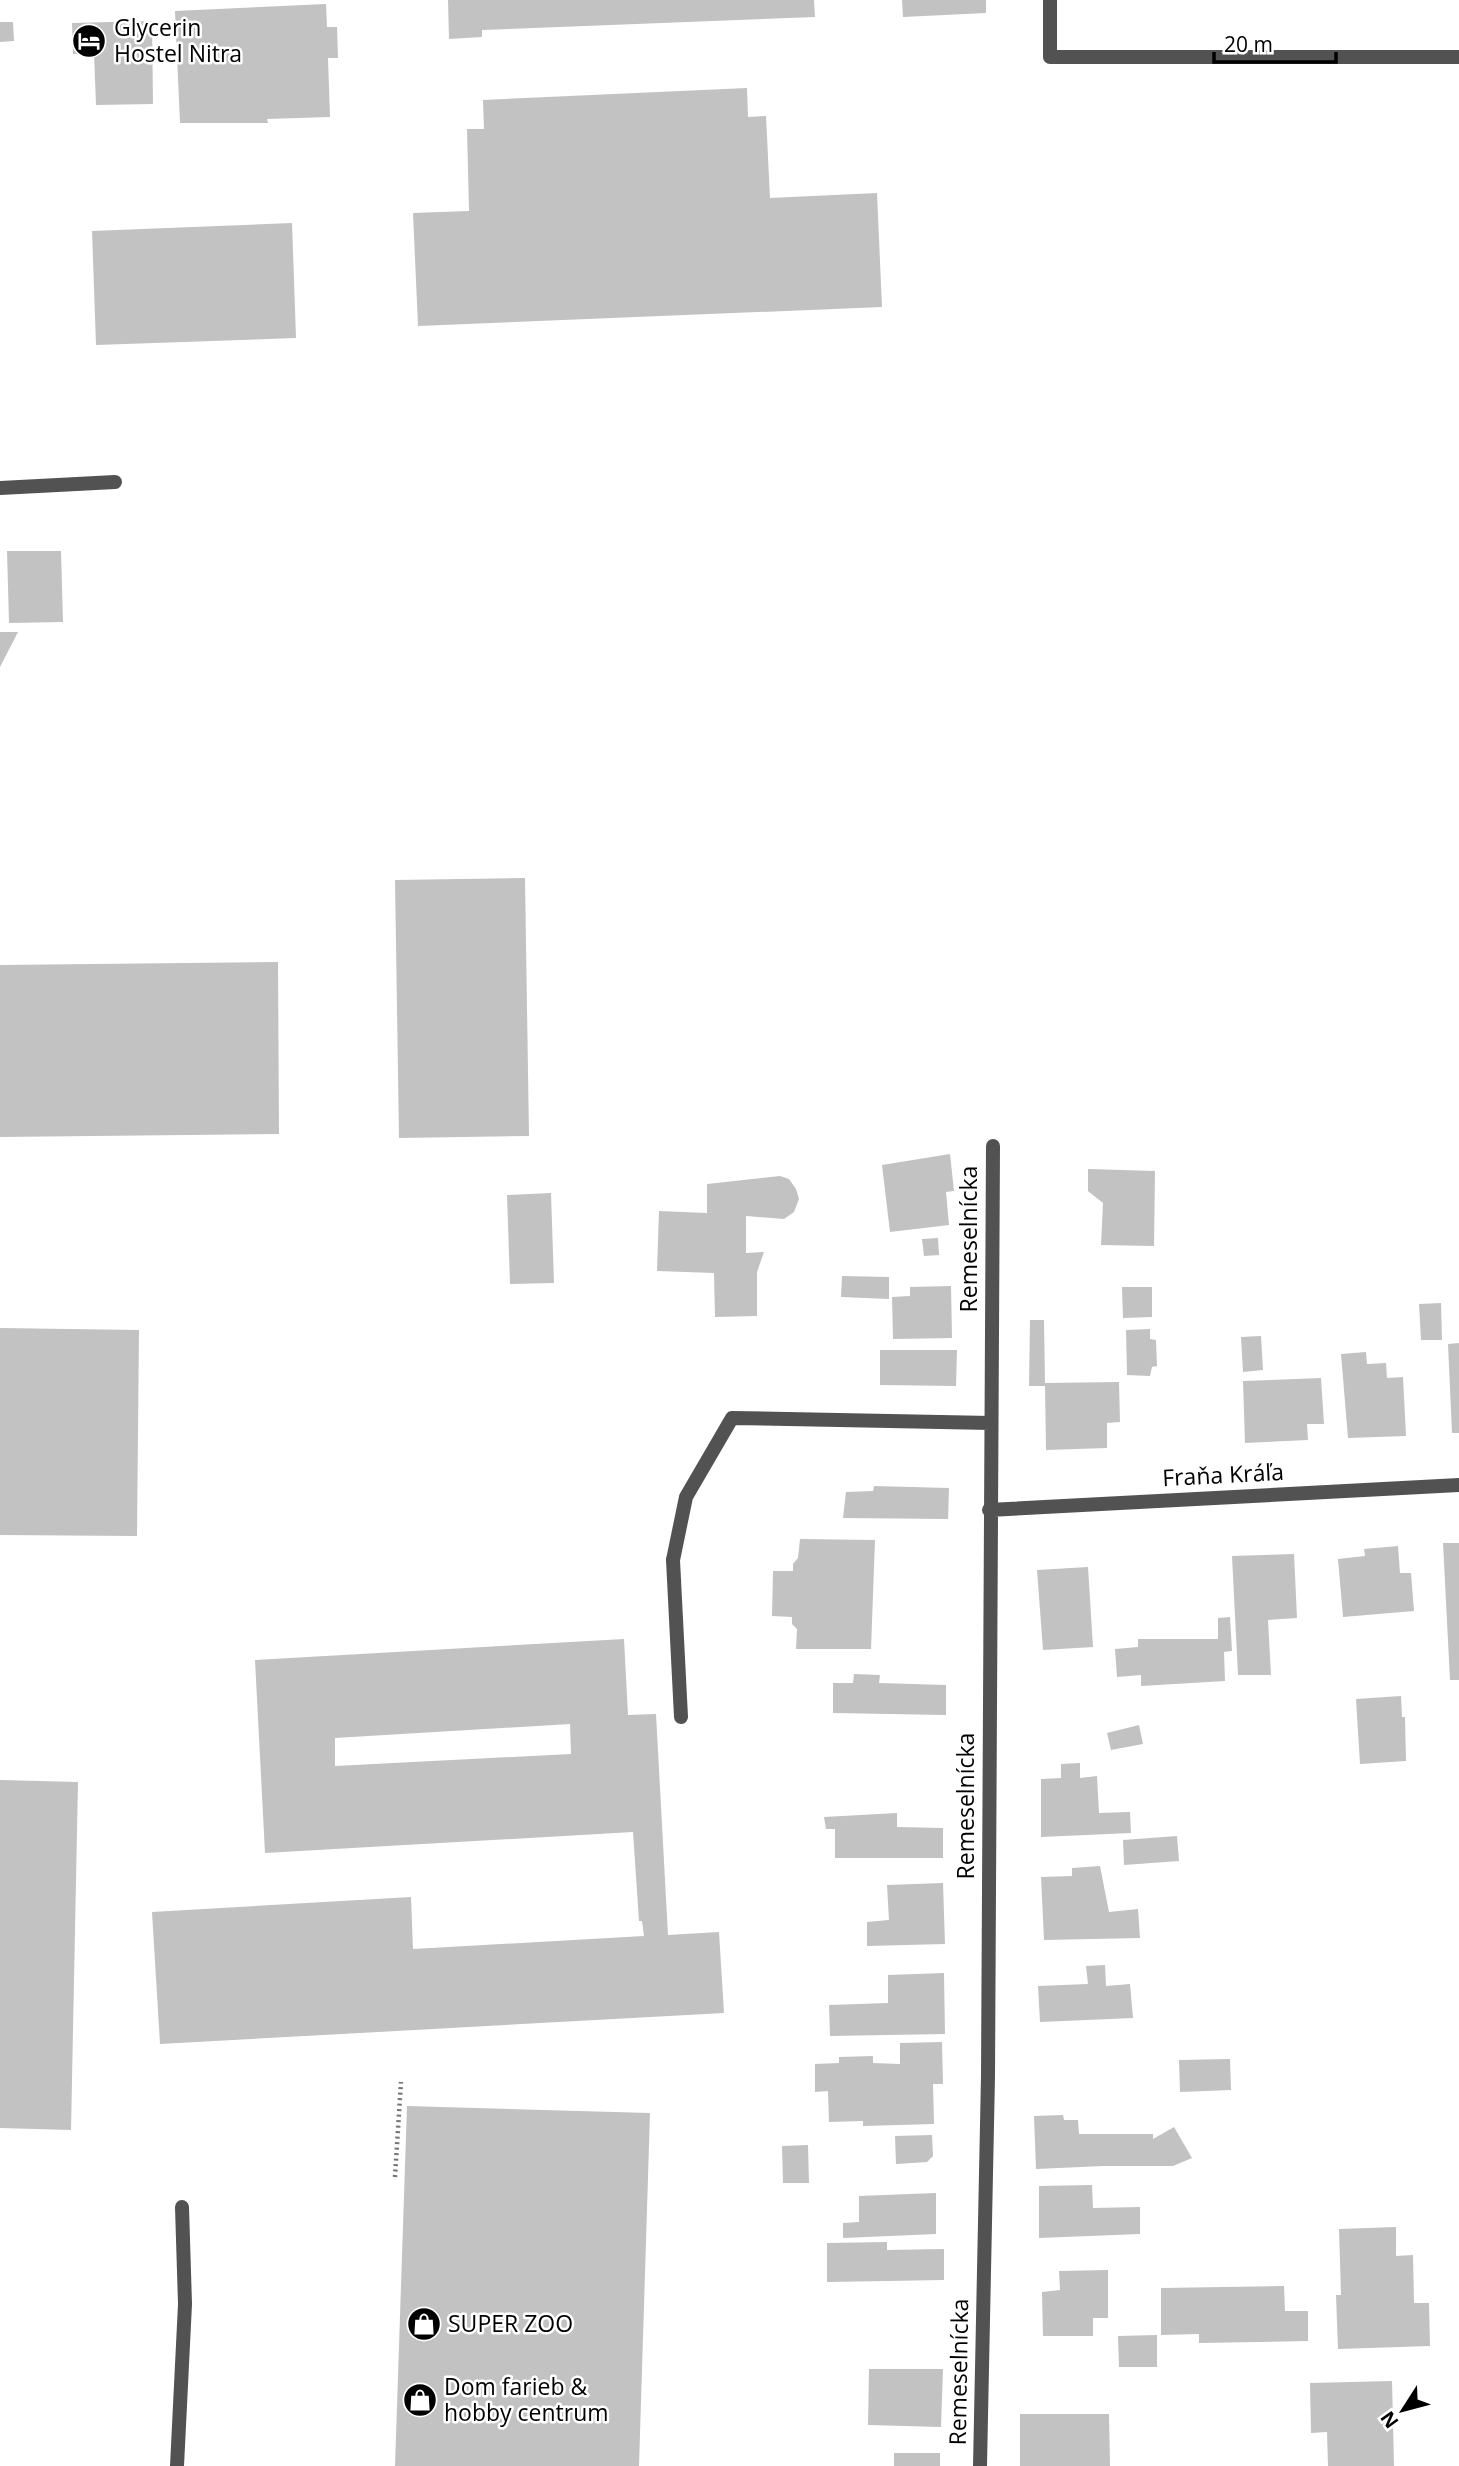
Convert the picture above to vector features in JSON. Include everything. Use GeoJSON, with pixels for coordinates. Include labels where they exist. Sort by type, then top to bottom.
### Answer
{"type":"FeatureCollection","features":[{"type":"Feature","properties":{"kind":"street"},"geometry":{"type":"LineString","coordinates":[[1050,0],[1050,57],[1459,57]]}},
{"type":"Feature","properties":{"kind":"street"},"geometry":{"type":"LineString","coordinates":[[0,488],[115,482]]}},
{"type":"Feature","properties":{"kind":"street","name":"Remeselnícka"},"geometry":{"type":"LineString","coordinates":[[980,2466],[988,2076],[993,1146]]}},
{"type":"Feature","properties":{"kind":"street"},"geometry":{"type":"LineString","coordinates":[[681,1717],[673,1560],[686,1497],[732,1418],[991,1423]]}},
{"type":"Feature","properties":{"kind":"street","name":"Fraňa Kráľa"},"geometry":{"type":"LineString","coordinates":[[989,1510],[1459,1485]]}},
{"type":"Feature","properties":{"kind":"street"},"geometry":{"type":"LineString","coordinates":[[177,2466],[185,2304],[182,2207]]}},
{"type":"Feature","properties":{"kind":"path"},"geometry":{"type":"LineString","coordinates":[[395,2177],[401,2082]]}},
{"type":"Feature","properties":{"kind":"building"},"geometry":{"type":"Polygon","coordinates":[[[448,0],[814,0],[815,17],[482,30],[482,37],[449,39],[448,0]]]}},
{"type":"Feature","properties":{"kind":"building"},"geometry":{"type":"Polygon","coordinates":[[[902,0],[986,0],[986,13],[903,17],[902,0]]]}},
{"type":"Feature","properties":{"kind":"building"},"geometry":{"type":"Polygon","coordinates":[[[326,4],[327,27],[337,27],[338,58],[328,58],[330,117],[267,119],[268,123],[180,123],[175,11],[326,4]]]}},
{"type":"Feature","properties":{"kind":"building"},"geometry":{"type":"Polygon","coordinates":[[[152,21],[153,104],[96,105],[94,53],[73,54],[72,23],[152,21]]]}},
{"type":"Feature","properties":{"kind":"building"},"geometry":{"type":"Polygon","coordinates":[[[0,22],[13,22],[14,41],[0,42],[0,22]]]}},
{"type":"Feature","properties":{"kind":"building"},"geometry":{"type":"Polygon","coordinates":[[[747,88],[748,117],[766,116],[770,198],[877,193],[882,307],[418,326],[413,213],[469,211],[467,129],[484,129],[483,100],[747,88]]]}},
{"type":"Feature","properties":{"kind":"building"},"geometry":{"type":"Polygon","coordinates":[[[292,223],[296,338],[96,345],[92,231],[292,223]]]}},
{"type":"Feature","properties":{"kind":"building"},"geometry":{"type":"Polygon","coordinates":[[[7,551],[61,551],[63,622],[9,623],[7,551]]]}},
{"type":"Feature","properties":{"kind":"building"},"geometry":{"type":"Polygon","coordinates":[[[0,632],[18,632],[0,667],[0,632]]]}},
{"type":"Feature","properties":{"kind":"building"},"geometry":{"type":"Polygon","coordinates":[[[525,878],[529,1136],[399,1138],[395,880],[525,878]]]}},
{"type":"Feature","properties":{"kind":"building"},"geometry":{"type":"Polygon","coordinates":[[[278,962],[279,1134],[0,1137],[0,965],[278,962]]]}},
{"type":"Feature","properties":{"kind":"building"},"geometry":{"type":"Polygon","coordinates":[[[950,1154],[954,1191],[946,1192],[949,1225],[890,1232],[882,1165],[950,1154]]]}},
{"type":"Feature","properties":{"kind":"building"},"geometry":{"type":"Polygon","coordinates":[[[1088,1169],[1155,1171],[1154,1246],[1101,1245],[1103,1203],[1088,1191],[1088,1169]]]}},
{"type":"Feature","properties":{"kind":"building"},"geometry":{"type":"Polygon","coordinates":[[[780,1176],[789,1179],[796,1189],[799,1199],[794,1212],[784,1219],[746,1216],[746,1253],[764,1252],[757,1272],[757,1316],[715,1317],[714,1273],[657,1271],[659,1211],[707,1213],[707,1184],[780,1176]]]}},
{"type":"Feature","properties":{"kind":"building"},"geometry":{"type":"Polygon","coordinates":[[[551,1193],[554,1283],[510,1284],[507,1195],[551,1193]]]}},
{"type":"Feature","properties":{"kind":"building"},"geometry":{"type":"Polygon","coordinates":[[[938,1238],[939,1255],[924,1256],[922,1239],[938,1238]]]}},
{"type":"Feature","properties":{"kind":"building"},"geometry":{"type":"Polygon","coordinates":[[[842,1276],[889,1277],[889,1299],[841,1297],[842,1276]]]}},
{"type":"Feature","properties":{"kind":"building"},"geometry":{"type":"Polygon","coordinates":[[[951,1286],[952,1338],[893,1339],[892,1297],[910,1296],[910,1287],[951,1286]]]}},
{"type":"Feature","properties":{"kind":"building"},"geometry":{"type":"Polygon","coordinates":[[[1122,1287],[1152,1287],[1152,1317],[1123,1318],[1122,1287]]]}},
{"type":"Feature","properties":{"kind":"building"},"geometry":{"type":"Polygon","coordinates":[[[1441,1303],[1442,1340],[1421,1340],[1419,1304],[1441,1303]]]}},
{"type":"Feature","properties":{"kind":"building"},"geometry":{"type":"Polygon","coordinates":[[[1030,1320],[1044,1320],[1045,1383],[1119,1382],[1120,1422],[1107,1423],[1107,1448],[1046,1450],[1045,1386],[1029,1386],[1030,1320]]]}},
{"type":"Feature","properties":{"kind":"building"},"geometry":{"type":"Polygon","coordinates":[[[0,1328],[139,1330],[137,1536],[0,1535],[0,1328]]]}},
{"type":"Feature","properties":{"kind":"building"},"geometry":{"type":"Polygon","coordinates":[[[1150,1329],[1150,1339],[1156,1340],[1157,1366],[1152,1367],[1150,1376],[1127,1375],[1126,1330],[1150,1329]]]}},
{"type":"Feature","properties":{"kind":"building"},"geometry":{"type":"Polygon","coordinates":[[[1261,1336],[1263,1370],[1243,1372],[1241,1337],[1261,1336]]]}},
{"type":"Feature","properties":{"kind":"building"},"geometry":{"type":"Polygon","coordinates":[[[1459,1343],[1459,1433],[1452,1433],[1448,1344],[1459,1343]]]}},
{"type":"Feature","properties":{"kind":"building"},"geometry":{"type":"Polygon","coordinates":[[[880,1350],[957,1350],[956,1386],[880,1385],[880,1350]]]}},
{"type":"Feature","properties":{"kind":"building"},"geometry":{"type":"Polygon","coordinates":[[[1366,1352],[1367,1364],[1386,1363],[1387,1378],[1403,1377],[1406,1436],[1348,1438],[1341,1354],[1366,1352]]]}},
{"type":"Feature","properties":{"kind":"building"},"geometry":{"type":"Polygon","coordinates":[[[1321,1378],[1324,1424],[1307,1424],[1308,1440],[1245,1443],[1243,1381],[1321,1378]]]}},
{"type":"Feature","properties":{"kind":"building"},"geometry":{"type":"Polygon","coordinates":[[[874,1486],[949,1488],[948,1519],[843,1518],[846,1492],[873,1491],[874,1486]]]}},
{"type":"Feature","properties":{"kind":"building"},"geometry":{"type":"Polygon","coordinates":[[[800,1539],[875,1540],[871,1649],[796,1649],[797,1629],[792,1624],[792,1617],[772,1616],[773,1571],[793,1571],[793,1564],[798,1558],[800,1539]]]}},
{"type":"Feature","properties":{"kind":"building"},"geometry":{"type":"Polygon","coordinates":[[[1443,1543],[1459,1543],[1459,1680],[1450,1680],[1443,1543]]]}},
{"type":"Feature","properties":{"kind":"building"},"geometry":{"type":"Polygon","coordinates":[[[1398,1546],[1400,1573],[1411,1573],[1414,1611],[1343,1617],[1338,1559],[1365,1556],[1364,1549],[1398,1546]]]}},
{"type":"Feature","properties":{"kind":"building"},"geometry":{"type":"Polygon","coordinates":[[[1294,1554],[1297,1618],[1268,1620],[1271,1675],[1238,1675],[1232,1556],[1294,1554]]]}},
{"type":"Feature","properties":{"kind":"building"},"geometry":{"type":"Polygon","coordinates":[[[1088,1567],[1093,1647],[1043,1650],[1037,1570],[1088,1567]]]}},
{"type":"Feature","properties":{"kind":"building"},"geometry":{"type":"Polygon","coordinates":[[[1230,1617],[1232,1651],[1224,1652],[1225,1681],[1141,1686],[1141,1675],[1117,1677],[1115,1649],[1138,1647],[1138,1639],[1218,1639],[1218,1618],[1230,1617]]]}},
{"type":"Feature","properties":{"kind":"building"},"geometry":{"type":"Polygon","coordinates":[[[624,1639],[628,1715],[656,1714],[668,1935],[719,1932],[724,2013],[160,2044],[152,1912],[411,1897],[413,1949],[644,1936],[642,1921],[639,1921],[633,1832],[265,1853],[255,1660],[624,1639]],[[570,1724],[335,1738],[335,1766],[571,1754],[570,1724]]]}},
{"type":"Feature","properties":{"kind":"building"},"geometry":{"type":"Polygon","coordinates":[[[854,1674],[880,1675],[879,1683],[946,1685],[946,1715],[833,1713],[833,1683],[853,1683],[854,1674]]]}},
{"type":"Feature","properties":{"kind":"building"},"geometry":{"type":"Polygon","coordinates":[[[1401,1696],[1402,1717],[1405,1717],[1406,1761],[1360,1764],[1356,1699],[1401,1696]]]}},
{"type":"Feature","properties":{"kind":"building"},"geometry":{"type":"Polygon","coordinates":[[[1139,1725],[1143,1744],[1111,1750],[1107,1733],[1139,1725]]]}},
{"type":"Feature","properties":{"kind":"building"},"geometry":{"type":"Polygon","coordinates":[[[1080,1763],[1080,1778],[1097,1776],[1099,1813],[1130,1812],[1131,1833],[1041,1837],[1041,1779],[1061,1778],[1061,1764],[1080,1763]]]}},
{"type":"Feature","properties":{"kind":"building"},"geometry":{"type":"Polygon","coordinates":[[[0,1780],[78,1782],[71,2130],[0,2128],[0,1780]]]}},
{"type":"Feature","properties":{"kind":"building"},"geometry":{"type":"Polygon","coordinates":[[[897,1813],[897,1827],[943,1828],[943,1858],[835,1858],[835,1829],[826,1829],[824,1817],[897,1813]]]}},
{"type":"Feature","properties":{"kind":"building"},"geometry":{"type":"Polygon","coordinates":[[[1177,1836],[1179,1861],[1124,1865],[1123,1840],[1177,1836]]]}},
{"type":"Feature","properties":{"kind":"building"},"geometry":{"type":"Polygon","coordinates":[[[1100,1866],[1109,1912],[1138,1909],[1140,1938],[1044,1940],[1041,1877],[1072,1876],[1072,1868],[1100,1866]]]}},
{"type":"Feature","properties":{"kind":"building"},"geometry":{"type":"Polygon","coordinates":[[[943,1883],[945,1944],[867,1946],[867,1922],[889,1920],[887,1885],[943,1883]]]}},
{"type":"Feature","properties":{"kind":"building"},"geometry":{"type":"Polygon","coordinates":[[[1105,1965],[1106,1986],[1130,1984],[1133,2018],[1040,2022],[1038,1986],[1088,1984],[1086,1966],[1105,1965]]]}},
{"type":"Feature","properties":{"kind":"building"},"geometry":{"type":"Polygon","coordinates":[[[944,1973],[945,2034],[830,2036],[829,2005],[888,2003],[888,1975],[944,1973]]]}},
{"type":"Feature","properties":{"kind":"building"},"geometry":{"type":"Polygon","coordinates":[[[942,2042],[943,2084],[933,2084],[934,2124],[863,2126],[863,2121],[829,2122],[828,2091],[815,2092],[815,2064],[839,2063],[839,2057],[873,2056],[873,2063],[900,2064],[900,2043],[942,2042]]]}},
{"type":"Feature","properties":{"kind":"building"},"geometry":{"type":"Polygon","coordinates":[[[1230,2059],[1231,2090],[1180,2092],[1179,2060],[1230,2059]]]}},
{"type":"Feature","properties":{"kind":"building"},"geometry":{"type":"Polygon","coordinates":[[[407,2106],[650,2113],[639,2466],[395,2466],[407,2106]]]}},
{"type":"Feature","properties":{"kind":"building"},"geometry":{"type":"Polygon","coordinates":[[[1063,2115],[1064,2120],[1078,2120],[1079,2134],[1153,2134],[1153,2139],[1174,2127],[1192,2158],[1173,2166],[1036,2169],[1034,2116],[1063,2115]]]}},
{"type":"Feature","properties":{"kind":"building"},"geometry":{"type":"Polygon","coordinates":[[[932,2135],[933,2156],[927,2162],[896,2164],[895,2136],[932,2135]]]}},
{"type":"Feature","properties":{"kind":"building"},"geometry":{"type":"Polygon","coordinates":[[[808,2145],[809,2183],[783,2183],[782,2146],[808,2145]]]}},
{"type":"Feature","properties":{"kind":"building"},"geometry":{"type":"Polygon","coordinates":[[[1092,2185],[1093,2208],[1140,2207],[1140,2234],[1039,2238],[1039,2186],[1092,2185]]]}},
{"type":"Feature","properties":{"kind":"building"},"geometry":{"type":"Polygon","coordinates":[[[936,2193],[936,2234],[843,2238],[843,2223],[859,2222],[859,2196],[936,2193]]]}},
{"type":"Feature","properties":{"kind":"building"},"geometry":{"type":"Polygon","coordinates":[[[1396,2227],[1396,2256],[1413,2255],[1414,2303],[1429,2303],[1430,2346],[1338,2349],[1336,2295],[1341,2295],[1339,2229],[1396,2227]]]}},
{"type":"Feature","properties":{"kind":"building"},"geometry":{"type":"Polygon","coordinates":[[[887,2242],[887,2250],[944,2249],[944,2280],[827,2282],[827,2243],[887,2242]]]}},
{"type":"Feature","properties":{"kind":"building"},"geometry":{"type":"Polygon","coordinates":[[[1108,2270],[1108,2318],[1093,2318],[1093,2336],[1043,2336],[1042,2292],[1060,2290],[1059,2271],[1108,2270]]]}},
{"type":"Feature","properties":{"kind":"building"},"geometry":{"type":"Polygon","coordinates":[[[1284,2286],[1285,2311],[1308,2311],[1308,2341],[1199,2343],[1199,2334],[1161,2335],[1161,2288],[1284,2286]]]}},
{"type":"Feature","properties":{"kind":"building"},"geometry":{"type":"Polygon","coordinates":[[[1157,2335],[1157,2367],[1119,2367],[1118,2336],[1157,2335]]]}},
{"type":"Feature","properties":{"kind":"building"},"geometry":{"type":"Polygon","coordinates":[[[869,2369],[943,2369],[941,2427],[868,2425],[869,2369]]]}},
{"type":"Feature","properties":{"kind":"building"},"geometry":{"type":"Polygon","coordinates":[[[1392,2381],[1394,2466],[1328,2466],[1327,2432],[1311,2433],[1310,2383],[1392,2381]]]}},
{"type":"Feature","properties":{"kind":"building"},"geometry":{"type":"Polygon","coordinates":[[[1020,2414],[1109,2414],[1110,2466],[1020,2466],[1020,2414]]]}},
{"type":"Feature","properties":{"kind":"building"},"geometry":{"type":"Polygon","coordinates":[[[894,2453],[940,2453],[940,2466],[894,2466],[894,2453]]]}},
{"type":"Feature","properties":{"kind":"place","name":"Glycerin Hostel Nitra"},"geometry":{"type":"Point","coordinates":[89,41]}},
{"type":"Feature","properties":{"kind":"place","name":"SUPER ZOO"},"geometry":{"type":"Point","coordinates":[424,2324]}},
{"type":"Feature","properties":{"kind":"place","name":"Dom farieb & hobby centrum"},"geometry":{"type":"Point","coordinates":[420,2400]}}]}
